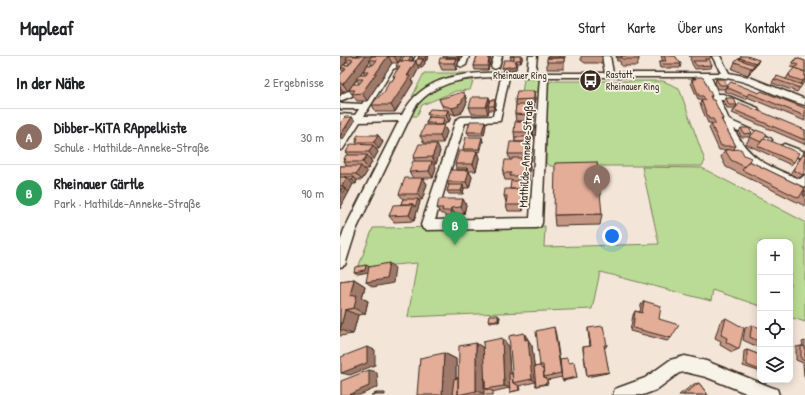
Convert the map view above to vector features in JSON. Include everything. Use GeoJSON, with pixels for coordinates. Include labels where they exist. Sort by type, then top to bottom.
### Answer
{"type":"FeatureCollection","features":[{"type":"Feature","properties":{"kind":"street"},"geometry":{"type":"LineString","coordinates":[[340,75],[356,56]]}},
{"type":"Feature","properties":{"kind":"street"},"geometry":{"type":"LineString","coordinates":[[340,98],[349,94],[376,56]]}},
{"type":"Feature","properties":{"kind":"street"},"geometry":{"type":"LineString","coordinates":[[340,147],[390,67],[400,63],[405,56]]}},
{"type":"Feature","properties":{"kind":"street"},"geometry":{"type":"LineString","coordinates":[[462,65],[465,56]]}},
{"type":"Feature","properties":{"kind":"street"},"geometry":{"type":"LineString","coordinates":[[495,66],[498,56]]}},
{"type":"Feature","properties":{"kind":"street"},"geometry":{"type":"LineString","coordinates":[[531,74],[533,56]]}},
{"type":"Feature","properties":{"kind":"street"},"geometry":{"type":"LineString","coordinates":[[606,56],[609,75]]}},
{"type":"Feature","properties":{"kind":"street"},"geometry":{"type":"LineString","coordinates":[[719,57],[726,75]]}},
{"type":"Feature","properties":{"kind":"street","name":"Rheinauer Ring"},"geometry":{"type":"LineString","coordinates":[[340,261],[350,230],[414,102],[434,87],[458,78],[531,74],[726,75],[746,79],[805,102]]}},
{"type":"Feature","properties":{"kind":"street","name":"Mathilde-Anneke-Straße"},"geometry":{"type":"LineString","coordinates":[[506,75],[497,119],[461,120],[427,225],[536,223],[544,74]]}},
{"type":"Feature","properties":{"kind":"street"},"geometry":{"type":"LineString","coordinates":[[706,75],[726,122],[741,152],[752,161],[802,184],[805,179]]}},
{"type":"Feature","properties":{"kind":"street"},"geometry":{"type":"LineString","coordinates":[[715,94],[764,114]]}},
{"type":"Feature","properties":{"kind":"street"},"geometry":{"type":"LineString","coordinates":[[340,106],[366,106]]}},
{"type":"Feature","properties":{"kind":"street"},"geometry":{"type":"LineString","coordinates":[[341,119],[405,118]]}},
{"type":"Feature","properties":{"kind":"street"},"geometry":{"type":"LineString","coordinates":[[726,122],[805,156]]}},
{"type":"Feature","properties":{"kind":"street"},"geometry":{"type":"LineString","coordinates":[[621,395],[650,384],[676,366],[684,364],[706,369],[771,395]]}},
{"type":"Feature","properties":{"kind":"lane"},"geometry":{"type":"LineString","coordinates":[[412,67],[418,56]]}},
{"type":"Feature","properties":{"kind":"green space"},"geometry":{"type":"Polygon","coordinates":[[[424,73],[469,73],[439,81],[412,97],[424,73]]]}},
{"type":"Feature","properties":{"kind":"green space"},"geometry":{"type":"Polygon","coordinates":[[[474,78],[470,90],[456,91],[422,105],[417,116],[411,116],[416,107],[423,100],[438,89],[464,79],[474,78]]]}},
{"type":"Feature","properties":{"kind":"green space"},"geometry":{"type":"Polygon","coordinates":[[[524,79],[539,79],[538,92],[522,93],[524,79]]]}},
{"type":"Feature","properties":{"kind":"green space"},"geometry":{"type":"Polygon","coordinates":[[[552,81],[663,81],[679,88],[705,161],[702,166],[550,166],[546,163],[547,84],[552,81]]]}},
{"type":"Feature","properties":{"kind":"green space"},"geometry":{"type":"Polygon","coordinates":[[[642,167],[702,168],[805,222],[805,322],[793,318],[793,239],[757,239],[757,305],[713,290],[711,301],[600,272],[592,309],[408,317],[417,263],[358,268],[373,228],[545,226],[544,247],[659,244],[642,167]]]}},
{"type":"Feature","properties":{"kind":"building"},"geometry":{"type":"Polygon","coordinates":[[[348,56],[365,56],[343,84],[340,84],[340,74],[346,68],[341,68],[343,65],[349,65],[353,59],[346,59],[348,56]]]}},
{"type":"Feature","properties":{"kind":"building"},"geometry":{"type":"Polygon","coordinates":[[[372,56],[388,56],[362,93],[352,94],[355,90],[349,90],[353,84],[359,84],[363,79],[356,79],[360,74],[366,74],[368,71],[363,71],[367,65],[373,65],[377,60],[369,60],[372,56]]]}},
{"type":"Feature","properties":{"kind":"building"},"geometry":{"type":"Polygon","coordinates":[[[404,56],[411,56],[408,61],[401,61],[404,56]]]}},
{"type":"Feature","properties":{"kind":"building"},"geometry":{"type":"Polygon","coordinates":[[[419,56],[426,56],[425,58],[418,58],[419,56]]]}},
{"type":"Feature","properties":{"kind":"building"},"geometry":{"type":"Polygon","coordinates":[[[477,56],[489,56],[488,66],[474,66],[477,56]]]}},
{"type":"Feature","properties":{"kind":"building"},"geometry":{"type":"Polygon","coordinates":[[[514,56],[521,56],[520,60],[516,60],[515,66],[502,68],[504,60],[514,60],[514,56]]]}},
{"type":"Feature","properties":{"kind":"building"},"geometry":{"type":"Polygon","coordinates":[[[548,56],[559,56],[559,58],[548,58],[548,56]]]}},
{"type":"Feature","properties":{"kind":"building"},"geometry":{"type":"Polygon","coordinates":[[[622,56],[638,56],[639,59],[622,59],[622,56]]]}},
{"type":"Feature","properties":{"kind":"building"},"geometry":{"type":"Polygon","coordinates":[[[664,56],[675,56],[681,64],[661,64],[660,61],[666,61],[664,56]]]}},
{"type":"Feature","properties":{"kind":"building"},"geometry":{"type":"Polygon","coordinates":[[[741,56],[747,56],[759,60],[756,63],[740,58],[741,56]]]}},
{"type":"Feature","properties":{"kind":"building"},"geometry":{"type":"Polygon","coordinates":[[[458,57],[457,60],[456,58],[446,58],[458,57]]]}},
{"type":"Feature","properties":{"kind":"building"},"geometry":{"type":"Polygon","coordinates":[[[440,58],[456,58],[454,63],[439,63],[440,58]]]}},
{"type":"Feature","properties":{"kind":"building"},"geometry":{"type":"Polygon","coordinates":[[[547,58],[564,58],[564,62],[547,62],[547,58]]]}},
{"type":"Feature","properties":{"kind":"building"},"geometry":{"type":"Polygon","coordinates":[[[796,58],[805,61],[805,72],[795,68],[798,65],[793,63],[796,58]]]}},
{"type":"Feature","properties":{"kind":"building"},"geometry":{"type":"Polygon","coordinates":[[[417,59],[423,59],[420,65],[417,65],[417,59]]]}},
{"type":"Feature","properties":{"kind":"building"},"geometry":{"type":"Polygon","coordinates":[[[705,59],[709,59],[712,65],[697,66],[693,61],[706,61],[705,59]]]}},
{"type":"Feature","properties":{"kind":"building"},"geometry":{"type":"Polygon","coordinates":[[[738,59],[755,65],[751,68],[735,62],[738,59]]]}},
{"type":"Feature","properties":{"kind":"building"},"geometry":{"type":"Polygon","coordinates":[[[400,61],[416,61],[407,76],[410,76],[391,105],[372,105],[382,93],[384,93],[389,81],[392,81],[395,76],[393,76],[400,66],[396,66],[400,61]]]}},
{"type":"Feature","properties":{"kind":"building"},"geometry":{"type":"Polygon","coordinates":[[[794,68],[805,72],[805,79],[802,81],[790,77],[789,74],[794,68]]]}},
{"type":"Feature","properties":{"kind":"building"},"geometry":{"type":"Polygon","coordinates":[[[777,76],[802,85],[800,88],[774,79],[777,76]]]}},
{"type":"Feature","properties":{"kind":"building"},"geometry":{"type":"Polygon","coordinates":[[[695,77],[702,77],[704,79],[712,96],[710,96],[712,100],[714,100],[723,119],[721,119],[736,146],[721,146],[711,124],[716,124],[713,119],[709,119],[701,100],[705,100],[703,96],[699,96],[692,79],[696,79],[695,77]]]}},
{"type":"Feature","properties":{"kind":"building"},"geometry":{"type":"Polygon","coordinates":[[[716,79],[723,79],[727,85],[720,85],[716,79]]]}},
{"type":"Feature","properties":{"kind":"building"},"geometry":{"type":"Polygon","coordinates":[[[731,82],[759,93],[761,91],[805,108],[805,116],[749,93],[747,96],[726,87],[731,82]]]}},
{"type":"Feature","properties":{"kind":"building"},"geometry":{"type":"Polygon","coordinates":[[[517,91],[534,91],[534,99],[515,100],[517,91]]]}},
{"type":"Feature","properties":{"kind":"building"},"geometry":{"type":"Polygon","coordinates":[[[463,92],[465,95],[461,103],[458,104],[459,106],[452,108],[442,105],[439,99],[463,92]]]}},
{"type":"Feature","properties":{"kind":"building"},"geometry":{"type":"Polygon","coordinates":[[[472,97],[489,97],[486,107],[469,107],[472,97]]]}},
{"type":"Feature","properties":{"kind":"building"},"geometry":{"type":"Polygon","coordinates":[[[726,98],[733,98],[737,105],[729,105],[726,98]]]}},
{"type":"Feature","properties":{"kind":"building"},"geometry":{"type":"Polygon","coordinates":[[[490,100],[495,100],[494,106],[488,106],[490,100]]]}},
{"type":"Feature","properties":{"kind":"building"},"geometry":{"type":"Polygon","coordinates":[[[740,103],[805,130],[805,140],[734,110],[740,103]]]}},
{"type":"Feature","properties":{"kind":"building"},"geometry":{"type":"Polygon","coordinates":[[[516,105],[534,105],[533,114],[515,114],[516,105]]]}},
{"type":"Feature","properties":{"kind":"building"},"geometry":{"type":"Polygon","coordinates":[[[430,109],[448,110],[446,115],[427,114],[430,109]]]}},
{"type":"Feature","properties":{"kind":"building"},"geometry":{"type":"Polygon","coordinates":[[[345,117],[352,117],[340,136],[340,124],[345,117]]]}},
{"type":"Feature","properties":{"kind":"building"},"geometry":{"type":"Polygon","coordinates":[[[429,117],[444,118],[442,125],[426,123],[429,117]]]}},
{"type":"Feature","properties":{"kind":"building"},"geometry":{"type":"Polygon","coordinates":[[[470,121],[485,121],[482,132],[467,132],[470,121]]]}},
{"type":"Feature","properties":{"kind":"building"},"geometry":{"type":"Polygon","coordinates":[[[533,121],[532,132],[514,132],[515,122],[533,121]]]}},
{"type":"Feature","properties":{"kind":"building"},"geometry":{"type":"Polygon","coordinates":[[[425,125],[444,125],[440,136],[420,136],[425,125]]]}},
{"type":"Feature","properties":{"kind":"building"},"geometry":{"type":"Polygon","coordinates":[[[741,128],[749,128],[752,133],[744,134],[741,128]]]}},
{"type":"Feature","properties":{"kind":"building"},"geometry":{"type":"Polygon","coordinates":[[[756,130],[767,134],[761,142],[750,137],[756,130]]]}},
{"type":"Feature","properties":{"kind":"building"},"geometry":{"type":"Polygon","coordinates":[[[358,135],[378,135],[374,142],[356,142],[358,135]]]}},
{"type":"Feature","properties":{"kind":"building"},"geometry":{"type":"Polygon","coordinates":[[[466,137],[482,137],[479,149],[463,149],[466,137]]]}},
{"type":"Feature","properties":{"kind":"building"},"geometry":{"type":"Polygon","coordinates":[[[515,137],[526,137],[525,142],[515,142],[515,137]]]}},
{"type":"Feature","properties":{"kind":"building"},"geometry":{"type":"Polygon","coordinates":[[[764,138],[799,153],[794,162],[758,146],[764,138]]]}},
{"type":"Feature","properties":{"kind":"building"},"geometry":{"type":"Polygon","coordinates":[[[510,142],[531,142],[530,154],[508,154],[510,142]]]}},
{"type":"Feature","properties":{"kind":"building"},"geometry":{"type":"Polygon","coordinates":[[[351,144],[373,145],[369,152],[346,152],[351,144]]]}},
{"type":"Feature","properties":{"kind":"building"},"geometry":{"type":"Polygon","coordinates":[[[419,144],[437,144],[432,157],[413,158],[419,144]]]}},
{"type":"Feature","properties":{"kind":"building"},"geometry":{"type":"Polygon","coordinates":[[[741,149],[744,155],[751,158],[745,167],[731,160],[725,150],[741,149]]]}},
{"type":"Feature","properties":{"kind":"building"},"geometry":{"type":"Polygon","coordinates":[[[459,151],[477,151],[473,164],[455,164],[459,151]]]}},
{"type":"Feature","properties":{"kind":"building"},"geometry":{"type":"Polygon","coordinates":[[[804,153],[805,171],[803,175],[793,170],[804,153]]]}},
{"type":"Feature","properties":{"kind":"building"},"geometry":{"type":"Polygon","coordinates":[[[346,155],[367,155],[363,162],[344,162],[346,155]]]}},
{"type":"Feature","properties":{"kind":"building"},"geometry":{"type":"Polygon","coordinates":[[[512,158],[529,160],[527,173],[520,173],[520,176],[510,176],[511,173],[503,173],[505,160],[512,160],[512,158]]]}},
{"type":"Feature","properties":{"kind":"building"},"geometry":{"type":"Polygon","coordinates":[[[413,161],[432,161],[429,171],[409,172],[413,161]]]}},
{"type":"Feature","properties":{"kind":"building"},"geometry":{"type":"Polygon","coordinates":[[[749,161],[805,188],[799,198],[742,170],[749,161]]]}},
{"type":"Feature","properties":{"kind":"building"},"geometry":{"type":"Polygon","coordinates":[[[597,162],[602,214],[554,215],[555,163],[597,162]]]}},
{"type":"Feature","properties":{"kind":"building"},"geometry":{"type":"Polygon","coordinates":[[[340,166],[361,166],[356,174],[340,174],[340,166]]]}},
{"type":"Feature","properties":{"kind":"building"},"geometry":{"type":"Polygon","coordinates":[[[456,168],[467,168],[467,170],[456,170],[456,168]]]}},
{"type":"Feature","properties":{"kind":"building"},"geometry":{"type":"Polygon","coordinates":[[[451,170],[469,170],[466,182],[447,182],[451,170]]]}},
{"type":"Feature","properties":{"kind":"building"},"geometry":{"type":"Polygon","coordinates":[[[340,177],[347,177],[342,186],[340,186],[340,177]]]}},
{"type":"Feature","properties":{"kind":"building"},"geometry":{"type":"Polygon","coordinates":[[[347,177],[354,177],[350,180],[347,177]]]}},
{"type":"Feature","properties":{"kind":"building"},"geometry":{"type":"Polygon","coordinates":[[[405,178],[422,178],[417,194],[399,194],[405,178]]]}},
{"type":"Feature","properties":{"kind":"building"},"geometry":{"type":"Polygon","coordinates":[[[511,181],[523,181],[522,189],[510,189],[511,181]]]}},
{"type":"Feature","properties":{"kind":"building"},"geometry":{"type":"Polygon","coordinates":[[[449,185],[463,185],[461,191],[447,191],[449,185]]]}},
{"type":"Feature","properties":{"kind":"building"},"geometry":{"type":"Polygon","coordinates":[[[505,189],[526,189],[525,195],[523,195],[522,205],[506,205],[507,196],[504,196],[505,189]]]}},
{"type":"Feature","properties":{"kind":"building"},"geometry":{"type":"Polygon","coordinates":[[[403,199],[418,199],[415,207],[413,204],[401,204],[403,199]]]}},
{"type":"Feature","properties":{"kind":"building"},"geometry":{"type":"Polygon","coordinates":[[[439,199],[463,199],[461,207],[451,208],[450,211],[442,211],[443,208],[437,208],[439,199]]]}},
{"type":"Feature","properties":{"kind":"building"},"geometry":{"type":"Polygon","coordinates":[[[413,204],[409,215],[389,216],[393,205],[413,204]]]}},
{"type":"Feature","properties":{"kind":"building"},"geometry":{"type":"Polygon","coordinates":[[[389,263],[386,279],[366,282],[369,267],[389,263]]]}},
{"type":"Feature","properties":{"kind":"building"},"geometry":{"type":"Polygon","coordinates":[[[366,265],[365,270],[354,272],[355,267],[366,265]]]}},
{"type":"Feature","properties":{"kind":"building"},"geometry":{"type":"Polygon","coordinates":[[[354,279],[350,296],[357,295],[354,308],[345,310],[340,330],[340,281],[354,279]]]}},
{"type":"Feature","properties":{"kind":"building"},"geometry":{"type":"Polygon","coordinates":[[[644,301],[661,306],[659,319],[679,325],[671,338],[633,328],[635,311],[642,313],[644,301]]]}},
{"type":"Feature","properties":{"kind":"building"},"geometry":{"type":"Polygon","coordinates":[[[489,315],[498,315],[498,321],[488,320],[489,315]]]}},
{"type":"Feature","properties":{"kind":"building"},"geometry":{"type":"Polygon","coordinates":[[[726,318],[744,328],[739,349],[726,342],[727,338],[721,335],[726,318]]]}},
{"type":"Feature","properties":{"kind":"building"},"geometry":{"type":"Polygon","coordinates":[[[752,325],[757,327],[757,340],[750,337],[752,325]]]}},
{"type":"Feature","properties":{"kind":"building"},"geometry":{"type":"Polygon","coordinates":[[[603,326],[607,345],[604,345],[609,372],[587,375],[583,347],[591,346],[588,328],[603,326]]]}},
{"type":"Feature","properties":{"kind":"building"},"geometry":{"type":"Polygon","coordinates":[[[554,327],[561,373],[544,377],[543,365],[540,365],[536,331],[554,327]]]}},
{"type":"Feature","properties":{"kind":"building"},"geometry":{"type":"Polygon","coordinates":[[[524,333],[525,340],[528,339],[532,379],[513,383],[509,336],[524,333]]]}},
{"type":"Feature","properties":{"kind":"building"},"geometry":{"type":"Polygon","coordinates":[[[502,338],[504,386],[485,389],[483,342],[502,338]]]}},
{"type":"Feature","properties":{"kind":"building"},"geometry":{"type":"Polygon","coordinates":[[[476,343],[476,391],[458,395],[459,346],[476,343]]]}},
{"type":"Feature","properties":{"kind":"building"},"geometry":{"type":"Polygon","coordinates":[[[801,346],[805,347],[805,361],[801,359],[801,346]]]}},
{"type":"Feature","properties":{"kind":"building"},"geometry":{"type":"Polygon","coordinates":[[[367,347],[367,363],[341,373],[341,357],[367,347]]]}},
{"type":"Feature","properties":{"kind":"building"},"geometry":{"type":"Polygon","coordinates":[[[747,350],[757,354],[757,369],[747,365],[747,350]]]}},
{"type":"Feature","properties":{"kind":"building"},"geometry":{"type":"Polygon","coordinates":[[[444,353],[442,395],[417,395],[420,358],[444,353]]]}},
{"type":"Feature","properties":{"kind":"building"},"geometry":{"type":"Polygon","coordinates":[[[567,358],[568,363],[574,362],[577,377],[562,380],[560,359],[567,358]]]}},
{"type":"Feature","properties":{"kind":"building"},"geometry":{"type":"Polygon","coordinates":[[[540,366],[543,369],[544,377],[547,380],[547,383],[536,386],[534,367],[540,366]]]}},
{"type":"Feature","properties":{"kind":"building"},"geometry":{"type":"Polygon","coordinates":[[[369,370],[369,386],[349,395],[341,395],[341,381],[369,370]]]}},
{"type":"Feature","properties":{"kind":"building"},"geometry":{"type":"Polygon","coordinates":[[[512,373],[513,383],[518,385],[519,390],[510,392],[509,374],[512,373]]]}},
{"type":"Feature","properties":{"kind":"building"},"geometry":{"type":"Polygon","coordinates":[[[458,378],[458,395],[452,395],[454,379],[458,378]]]}},
{"type":"Feature","properties":{"kind":"building"},"geometry":{"type":"Polygon","coordinates":[[[484,378],[485,389],[493,391],[493,395],[484,395],[484,378]]]}},
{"type":"Feature","properties":{"kind":"building"},"geometry":{"type":"Polygon","coordinates":[[[699,383],[708,395],[683,395],[699,383]]]}},
{"type":"Feature","properties":{"kind":"place","name":"Rastatt, Rheinauer Ring"},"geometry":{"type":"Point","coordinates":[591,80]}},
{"type":"Feature","properties":{"kind":"place","name":"Dibber-KiTA RAppelkiste"},"geometry":{"type":"Point","coordinates":[597,198]}},
{"type":"Feature","properties":{"kind":"place","name":"Rheinauer Gärtle"},"geometry":{"type":"Point","coordinates":[455,245]}}]}
